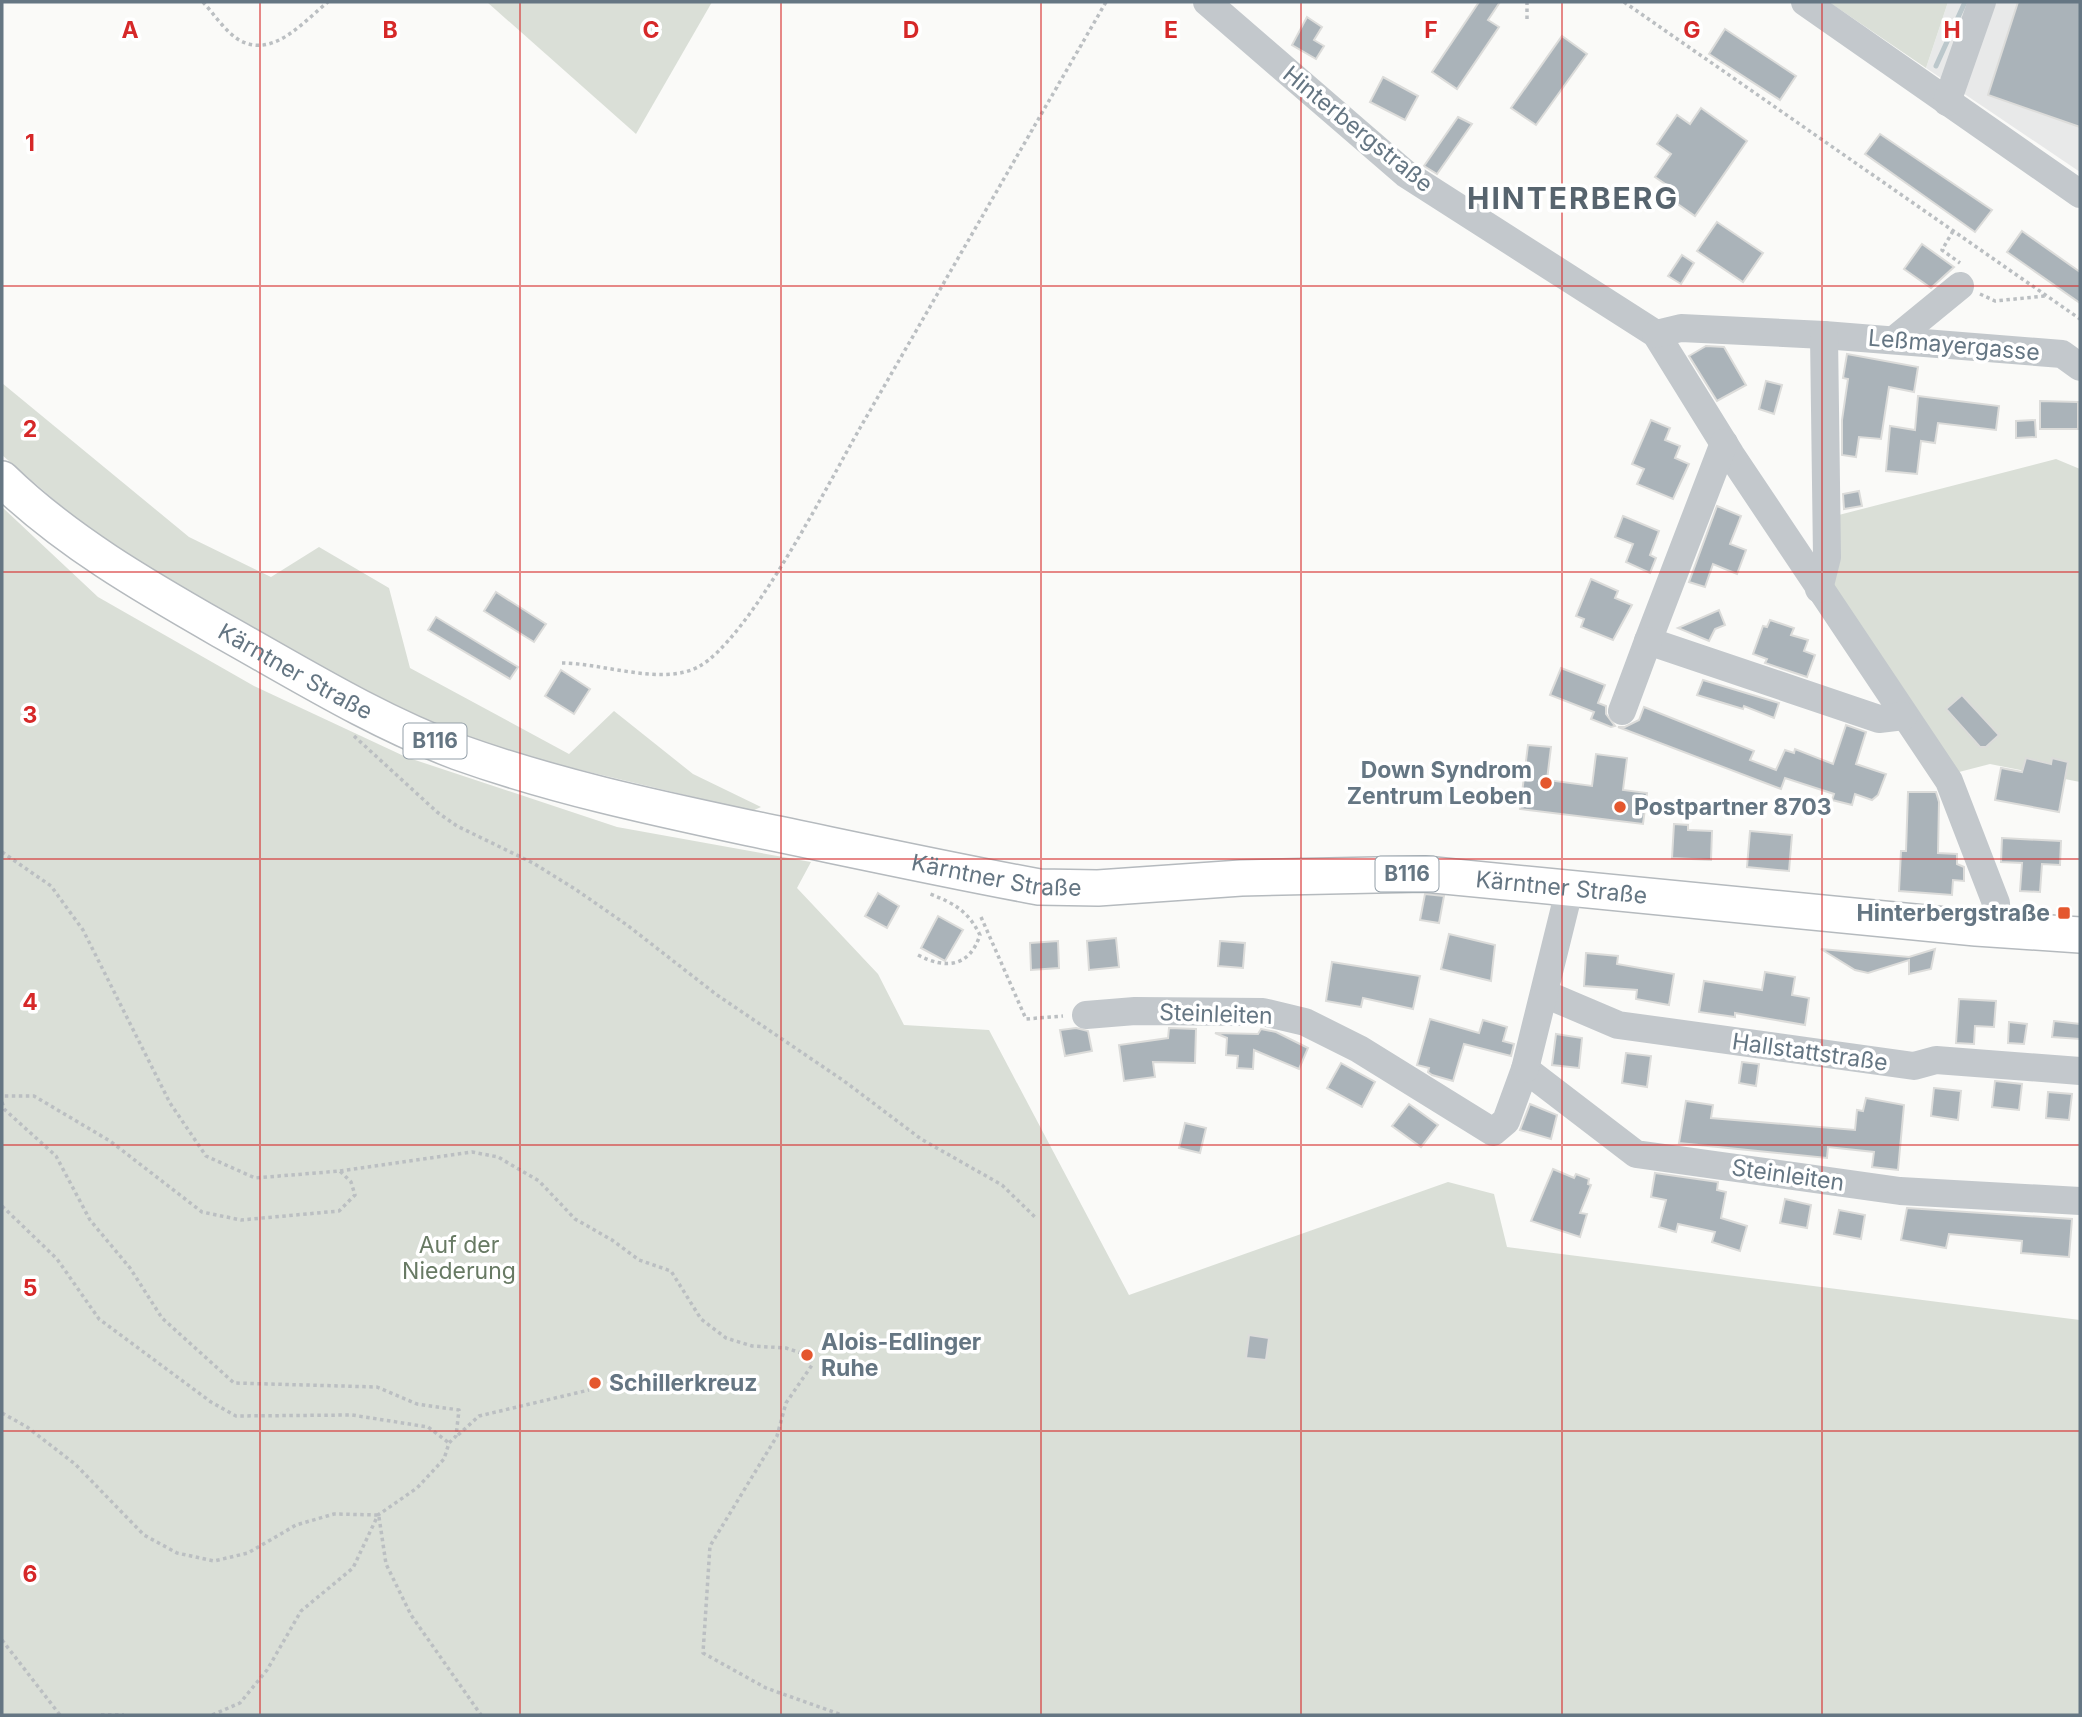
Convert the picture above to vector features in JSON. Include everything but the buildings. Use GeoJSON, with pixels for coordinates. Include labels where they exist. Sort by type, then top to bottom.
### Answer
{"type":"FeatureCollection","features":[{"type":"Feature","properties":{"kind":"main road","name":"Kärntner Straße"},"geometry":{"type":"LineString","coordinates":[[2,479],[32,508],[87,549],[194,614],[368,712],[456,751],[598,794],[1039,887],[1088,889],[1241,878],[1424,874],[1997,930],[2080,935]]}},
{"type":"Feature","properties":{"kind":"street","name":"Hinterbergstraße"},"geometry":{"type":"LineString","coordinates":[[1207,2],[1406,174],[1656,334],[1819,589],[1949,781],[1996,903],[1997,930]]}},
{"type":"Feature","properties":{"kind":"street"},"geometry":{"type":"LineString","coordinates":[[1805,2],[2080,194]]}},
{"type":"Feature","properties":{"kind":"street"},"geometry":{"type":"LineString","coordinates":[[1947,102],[1982,2]]}},
{"type":"Feature","properties":{"kind":"street"},"geometry":{"type":"LineString","coordinates":[[1894,340],[1960,286]]}},
{"type":"Feature","properties":{"kind":"street","name":"Leßmayergasse"},"geometry":{"type":"LineString","coordinates":[[1656,334],[1681,328],[1894,340],[2062,354],[2080,368]]}},
{"type":"Feature","properties":{"kind":"street"},"geometry":{"type":"LineString","coordinates":[[1819,589],[1827,557],[1824,335]]}},
{"type":"Feature","properties":{"kind":"street"},"geometry":{"type":"LineString","coordinates":[[1622,710],[1724,443]]}},
{"type":"Feature","properties":{"kind":"street"},"geometry":{"type":"LineString","coordinates":[[1648,641],[1879,719],[1904,716]]}},
{"type":"Feature","properties":{"kind":"street","name":"Steinleiten"},"geometry":{"type":"LineString","coordinates":[[1086,1015],[1135,1011],[1263,1012],[1305,1022],[1359,1049],[1493,1132],[1506,1121],[1525,1069],[1570,887]]}},
{"type":"Feature","properties":{"kind":"street","name":"Hallstattstraße"},"geometry":{"type":"LineString","coordinates":[[1545,994],[1618,1025],[1810,1053],[1914,1066],[1936,1060],[2080,1071]]}},
{"type":"Feature","properties":{"kind":"street","name":"Steinleiten"},"geometry":{"type":"LineString","coordinates":[[1525,1069],[1636,1154],[1900,1191],[2080,1201]]}},
{"type":"Feature","properties":{"kind":"path"},"geometry":{"type":"LineString","coordinates":[[202,2],[239,40],[258,47],[279,41],[328,2]]}},
{"type":"Feature","properties":{"kind":"path"},"geometry":{"type":"LineString","coordinates":[[562,663],[675,674],[696,668],[717,654],[734,635],[807,519],[1106,2]]}},
{"type":"Feature","properties":{"kind":"path"},"geometry":{"type":"LineString","coordinates":[[1527,2],[1527,19]]}},
{"type":"Feature","properties":{"kind":"path"},"geometry":{"type":"LineString","coordinates":[[1624,2],[2080,319]]}},
{"type":"Feature","properties":{"kind":"path"},"geometry":{"type":"LineString","coordinates":[[1953,231],[1942,250],[1953,258]]}},
{"type":"Feature","properties":{"kind":"path"},"geometry":{"type":"LineString","coordinates":[[1960,286],[1995,301],[2047,296]]}},
{"type":"Feature","properties":{"kind":"path"},"geometry":{"type":"LineString","coordinates":[[348,730],[437,812],[575,889],[627,925],[717,995],[844,1081],[921,1139],[1002,1185],[1037,1218]]}},
{"type":"Feature","properties":{"kind":"path"},"geometry":{"type":"LineString","coordinates":[[2,852],[51,886],[83,930],[170,1103],[206,1156],[255,1178],[340,1171],[472,1152],[498,1157],[539,1181],[575,1219],[612,1240],[639,1260],[671,1272],[701,1319],[726,1338],[752,1346],[786,1348],[807,1355],[813,1365],[786,1403],[777,1436],[710,1546],[703,1653],[766,1688],[842,1715]]}},
{"type":"Feature","properties":{"kind":"path"},"geometry":{"type":"LineString","coordinates":[[918,955],[935,964],[947,966],[964,959],[976,947],[979,935],[970,916],[961,909],[920,890]]}},
{"type":"Feature","properties":{"kind":"path"},"geometry":{"type":"LineString","coordinates":[[981,917],[1026,1019],[1086,1015]]}},
{"type":"Feature","properties":{"kind":"path"},"geometry":{"type":"LineString","coordinates":[[2,1096],[34,1096],[110,1141],[202,1212],[241,1220],[339,1211],[355,1195],[351,1182],[340,1171]]}},
{"type":"Feature","properties":{"kind":"path"},"geometry":{"type":"LineString","coordinates":[[2,1102],[4,1109],[56,1156],[90,1220],[130,1268],[162,1318],[234,1382],[377,1387],[417,1404],[459,1410],[456,1436]]}},
{"type":"Feature","properties":{"kind":"path"},"geometry":{"type":"LineString","coordinates":[[2,1206],[57,1259],[99,1319],[211,1402],[236,1416],[352,1415],[428,1427],[449,1443]]}},
{"type":"Feature","properties":{"kind":"path"},"geometry":{"type":"LineString","coordinates":[[212,1715],[240,1703],[267,1670],[301,1611],[353,1568],[378,1515],[417,1488],[444,1459],[449,1443],[479,1416],[589,1390]]}},
{"type":"Feature","properties":{"kind":"path"},"geometry":{"type":"LineString","coordinates":[[2,1413],[27,1427],[75,1464],[144,1535],[177,1553],[214,1561],[248,1553],[296,1525],[334,1514],[378,1515]]}},
{"type":"Feature","properties":{"kind":"path"},"geometry":{"type":"LineString","coordinates":[[378,1515],[386,1564],[411,1615],[481,1715]]}},
{"type":"Feature","properties":{"kind":"path"},"geometry":{"type":"LineString","coordinates":[[2,1640],[60,1715]]}},
{"type":"Feature","properties":{"kind":"path"},"geometry":{"type":"LineString","coordinates":[[101,1715],[124,1715]]}},
{"type":"Feature","properties":{"kind":"shaded area"},"geometry":{"type":"Polygon","coordinates":[[[1948,2],[2080,2],[2080,172],[1926,68],[1948,2]]]}},
{"type":"Feature","properties":{"kind":"green space"},"geometry":{"type":"Polygon","coordinates":[[[487,2],[712,2],[636,134],[487,2]]]}},
{"type":"Feature","properties":{"kind":"green space"},"geometry":{"type":"Polygon","coordinates":[[[1829,2],[1948,2],[1926,68],[1829,2]]]}},
{"type":"Feature","properties":{"kind":"green space"},"geometry":{"type":"Polygon","coordinates":[[[2,383],[189,537],[271,577],[319,547],[389,588],[410,668],[569,754],[614,711],[693,774],[761,807],[752,811],[489,748],[411,715],[282,652],[176,588],[80,522],[2,455],[2,383]]]}},
{"type":"Feature","properties":{"kind":"green space"},"geometry":{"type":"Polygon","coordinates":[[[2056,459],[2080,469],[2080,782],[1990,764],[1959,772],[1831,592],[1831,517],[2056,459]]]}},
{"type":"Feature","properties":{"kind":"green space","name":"Auf der Niederung"},"geometry":{"type":"Polygon","coordinates":[[[2,507],[98,597],[254,686],[406,757],[617,827],[811,862],[797,888],[878,974],[904,1025],[989,1030],[1129,1295],[1448,1182],[1494,1194],[1507,1247],[2080,1320],[2080,1715],[2,1715],[2,507]]]}},
{"type":"Feature","properties":{"kind":"waterway"},"geometry":{"type":"LineString","coordinates":[[1936,66],[1965,2]]}},
{"type":"Feature","properties":{"kind":"place","name":"Down Syndrom Zentrum Leoben"},"geometry":{"type":"Point","coordinates":[1546,783]}},
{"type":"Feature","properties":{"kind":"place","name":"Postpartner 8703"},"geometry":{"type":"Point","coordinates":[1620,807]}},
{"type":"Feature","properties":{"kind":"place","name":"Hinterbergstraße"},"geometry":{"type":"Point","coordinates":[2064,913]}},
{"type":"Feature","properties":{"kind":"place","name":"Alois-Edlinger Ruhe"},"geometry":{"type":"Point","coordinates":[807,1355]}},
{"type":"Feature","properties":{"kind":"place","name":"Schillerkreuz"},"geometry":{"type":"Point","coordinates":[595,1383]}},
{"type":"Feature","properties":{"kind":"district","name":"HINTERBERG"},"geometry":{"type":"Point","coordinates":[1573,199]}}]}
